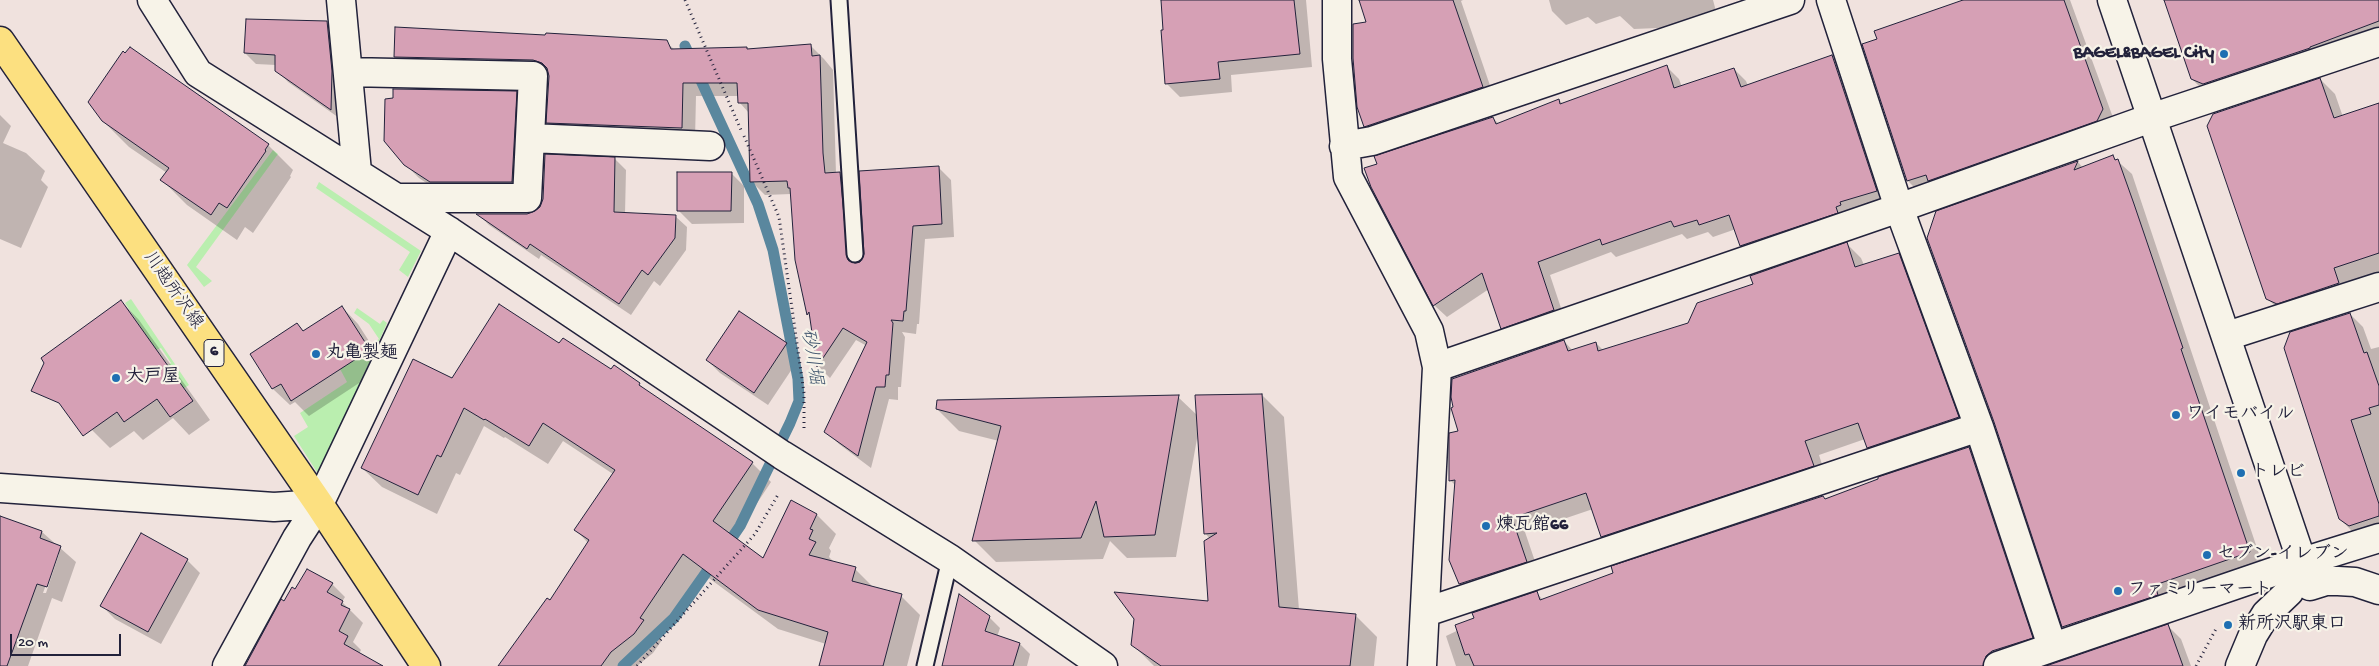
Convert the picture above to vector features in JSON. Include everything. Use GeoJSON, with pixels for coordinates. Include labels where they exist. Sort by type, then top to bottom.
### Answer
{"type":"FeatureCollection","features":[{"type":"Feature","properties":{"kind":"main road","name":"川越所沢線"},"geometry":{"type":"LineString","coordinates":[[0,41],[319,504],[426,666]]}},
{"type":"Feature","properties":{"kind":"street"},"geometry":{"type":"LineString","coordinates":[[152,0],[198,73],[449,231],[789,460],[950,559],[1103,666]]}},
{"type":"Feature","properties":{"kind":"street"},"geometry":{"type":"LineString","coordinates":[[341,0],[357,172]]}},
{"type":"Feature","properties":{"kind":"street"},"geometry":{"type":"LineString","coordinates":[[1337,0],[1337,59],[1348,177],[1429,331],[1437,367],[1422,666]]}},
{"type":"Feature","properties":{"kind":"street"},"geometry":{"type":"LineString","coordinates":[[1344,146],[1372,141],[1790,0]]}},
{"type":"Feature","properties":{"kind":"street"},"geometry":{"type":"LineString","coordinates":[[1831,0],[1899,208],[1979,427],[2052,646]]}},
{"type":"Feature","properties":{"kind":"street"},"geometry":{"type":"LineString","coordinates":[[2112,0],[2302,562],[2326,581]]}},
{"type":"Feature","properties":{"kind":"street"},"geometry":{"type":"LineString","coordinates":[[1437,367],[1899,208],[2151,118],[2379,42]]}},
{"type":"Feature","properties":{"kind":"street"},"geometry":{"type":"LineString","coordinates":[[348,72],[532,76],[527,198],[398,198]]}},
{"type":"Feature","properties":{"kind":"street"},"geometry":{"type":"LineString","coordinates":[[530,138],[710,146]]}},
{"type":"Feature","properties":{"kind":"street"},"geometry":{"type":"LineString","coordinates":[[227,666],[297,538],[319,504],[449,231]]}},
{"type":"Feature","properties":{"kind":"street"},"geometry":{"type":"LineString","coordinates":[[2227,336],[2379,287]]}},
{"type":"Feature","properties":{"kind":"street"},"geometry":{"type":"LineString","coordinates":[[1426,612],[1979,427]]}},
{"type":"Feature","properties":{"kind":"street"},"geometry":{"type":"LineString","coordinates":[[0,488],[274,507],[319,504]]}},
{"type":"Feature","properties":{"kind":"street"},"geometry":{"type":"LineString","coordinates":[[1998,666],[2302,562],[2379,538]]}},
{"type":"Feature","properties":{"kind":"street"},"geometry":{"type":"LineString","coordinates":[[2290,592],[2302,562]]}},
{"type":"Feature","properties":{"kind":"street"},"geometry":{"type":"LineString","coordinates":[[2240,666],[2252,635],[2266,614],[2290,592],[2326,581],[2355,582],[2379,590]]}},
{"type":"Feature","properties":{"kind":"lane"},"geometry":{"type":"LineString","coordinates":[[839,0],[855,254]]}},
{"type":"Feature","properties":{"kind":"lane"},"geometry":{"type":"LineString","coordinates":[[925,666],[950,559]]}},
{"type":"Feature","properties":{"kind":"path"},"geometry":{"type":"LineString","coordinates":[[637,666],[755,534],[789,460],[804,452],[804,393],[779,217],[686,0]]}},
{"type":"Feature","properties":{"kind":"path"},"geometry":{"type":"LineString","coordinates":[[2196,666],[2220,622]]}},
{"type":"Feature","properties":{"kind":"green space"},"geometry":{"type":"Polygon","coordinates":[[[273,150],[278,154],[196,267],[212,281],[204,287],[187,265],[273,150]]]}},
{"type":"Feature","properties":{"kind":"green space"},"geometry":{"type":"Polygon","coordinates":[[[319,182],[421,251],[408,277],[399,270],[410,252],[316,188],[319,182]]]}},
{"type":"Feature","properties":{"kind":"green space"},"geometry":{"type":"Polygon","coordinates":[[[131,299],[189,385],[183,389],[167,366],[171,363],[161,348],[156,350],[125,303],[131,299]]]}},
{"type":"Feature","properties":{"kind":"green space"},"geometry":{"type":"Polygon","coordinates":[[[357,308],[380,324],[383,320],[387,323],[320,477],[294,436],[308,427],[300,413],[347,382],[340,369],[370,350],[368,346],[379,339],[369,324],[354,313],[357,308]]]}},
{"type":"Feature","properties":{"kind":"building"},"geometry":{"type":"Polygon","coordinates":[[[1161,0],[1294,0],[1300,54],[1218,62],[1220,79],[1165,84],[1161,0]]]}},
{"type":"Feature","properties":{"kind":"building"},"geometry":{"type":"Polygon","coordinates":[[[1359,0],[1453,0],[1483,87],[1364,127],[1357,107],[1353,58],[1353,24],[1366,22],[1359,0]]]}},
{"type":"Feature","properties":{"kind":"building"},"geometry":{"type":"Polygon","coordinates":[[[1963,0],[2064,0],[2103,109],[2097,121],[1928,181],[1926,175],[1907,181],[1862,44],[1877,39],[1874,31],[1963,0]]]}},
{"type":"Feature","properties":{"kind":"building"},"geometry":{"type":"Polygon","coordinates":[[[2164,0],[2379,0],[2379,21],[2310,48],[2203,84],[2191,79],[2164,0]]]}},
{"type":"Feature","properties":{"kind":"building"},"geometry":{"type":"Polygon","coordinates":[[[246,19],[327,21],[332,71],[331,110],[275,71],[275,55],[244,53],[246,19]]]}},
{"type":"Feature","properties":{"kind":"building"},"geometry":{"type":"Polygon","coordinates":[[[395,27],[667,40],[671,49],[747,47],[747,49],[811,44],[812,56],[820,55],[825,173],[840,172],[848,260],[855,263],[860,262],[864,254],[859,171],[939,166],[942,224],[913,226],[906,311],[904,311],[903,321],[891,320],[893,323],[889,375],[886,375],[885,387],[876,387],[858,456],[824,432],[867,342],[843,328],[817,367],[809,312],[807,315],[795,260],[790,188],[788,188],[787,181],[750,182],[748,103],[738,103],[737,83],[683,83],[682,128],[546,123],[549,76],[547,68],[542,63],[533,60],[394,57],[395,27]]]}},
{"type":"Feature","properties":{"kind":"building"},"geometry":{"type":"Polygon","coordinates":[[[130,47],[269,144],[227,208],[219,203],[211,215],[160,180],[169,168],[102,121],[88,102],[123,51],[125,53],[130,47]]]}},
{"type":"Feature","properties":{"kind":"building"},"geometry":{"type":"Polygon","coordinates":[[[1832,55],[1877,191],[1840,202],[1841,205],[1836,207],[1838,213],[1740,246],[1729,215],[1699,225],[1697,220],[1674,227],[1671,221],[1602,245],[1600,239],[1538,262],[1554,310],[1501,329],[1482,273],[1433,306],[1371,187],[1364,168],[1377,164],[1374,156],[1493,117],[1496,124],[1559,99],[1560,104],[1667,65],[1674,88],[1734,68],[1741,87],[1832,55]]]}},
{"type":"Feature","properties":{"kind":"building"},"geometry":{"type":"Polygon","coordinates":[[[2320,78],[2334,118],[2379,103],[2379,253],[2334,268],[2339,283],[2277,304],[2266,299],[2207,126],[2213,114],[2320,78]]]}},
{"type":"Feature","properties":{"kind":"building"},"geometry":{"type":"Polygon","coordinates":[[[393,89],[517,91],[512,182],[430,182],[404,165],[384,141],[385,99],[393,98],[393,89]]]}},
{"type":"Feature","properties":{"kind":"building"},"geometry":{"type":"Polygon","coordinates":[[[545,154],[615,157],[614,212],[676,215],[675,238],[648,275],[642,270],[619,304],[530,244],[527,249],[476,214],[527,214],[540,207],[543,199],[545,154]]]}},
{"type":"Feature","properties":{"kind":"building"},"geometry":{"type":"Polygon","coordinates":[[[2113,155],[2115,160],[2118,159],[2134,204],[2250,552],[2155,585],[2158,595],[2062,627],[1994,422],[1927,238],[1936,211],[2078,161],[2074,170],[2113,155]]]}},
{"type":"Feature","properties":{"kind":"building"},"geometry":{"type":"Polygon","coordinates":[[[677,172],[732,172],[731,211],[677,211],[677,172]]]}},
{"type":"Feature","properties":{"kind":"building"},"geometry":{"type":"Polygon","coordinates":[[[1847,242],[1855,267],[1899,253],[1959,417],[1867,448],[1858,423],[1805,441],[1814,466],[1601,537],[1586,493],[1512,518],[1527,562],[1459,584],[1449,560],[1455,480],[1449,481],[1449,433],[1458,431],[1451,408],[1453,407],[1451,397],[1452,379],[1564,340],[1568,351],[1596,342],[1598,351],[1688,323],[1697,303],[1753,284],[1750,276],[1847,242]]]}},
{"type":"Feature","properties":{"kind":"building","name":"大戸屋"},"geometry":{"type":"Polygon","coordinates":[[[121,300],[193,401],[170,417],[157,399],[124,422],[117,412],[83,436],[59,403],[31,391],[44,363],[41,358],[121,300]]]}},
{"type":"Feature","properties":{"kind":"building"},"geometry":{"type":"Polygon","coordinates":[[[499,304],[559,343],[563,338],[611,369],[614,365],[640,383],[639,385],[753,462],[713,521],[763,558],[791,500],[817,514],[810,529],[813,530],[809,539],[816,542],[809,555],[856,567],[852,581],[902,594],[883,666],[819,666],[828,632],[758,610],[683,554],[640,618],[644,620],[634,634],[611,652],[601,666],[498,666],[547,598],[550,600],[589,540],[574,530],[615,470],[543,423],[529,446],[464,408],[441,457],[437,455],[418,495],[361,468],[413,359],[452,378],[499,304]]]}},
{"type":"Feature","properties":{"kind":"building","name":"丸亀製麺"},"geometry":{"type":"Polygon","coordinates":[[[342,306],[370,350],[291,401],[281,384],[272,389],[250,354],[297,323],[303,331],[342,306]]]}},
{"type":"Feature","properties":{"kind":"building"},"geometry":{"type":"Polygon","coordinates":[[[739,311],[787,343],[754,393],[706,360],[739,311]]]}},
{"type":"Feature","properties":{"kind":"building"},"geometry":{"type":"Polygon","coordinates":[[[2350,313],[2364,353],[2367,352],[2379,386],[2379,405],[2369,408],[2371,414],[2351,420],[2379,504],[2379,516],[2349,526],[2339,519],[2284,348],[2290,332],[2350,313]]]}},
{"type":"Feature","properties":{"kind":"building"},"geometry":{"type":"Polygon","coordinates":[[[1262,394],[1279,607],[1356,614],[1350,666],[1161,666],[1131,645],[1134,619],[1114,592],[1208,601],[1204,541],[1217,533],[1204,534],[1195,395],[1262,394]]]}},
{"type":"Feature","properties":{"kind":"building"},"geometry":{"type":"Polygon","coordinates":[[[1179,395],[1155,535],[1104,537],[1096,501],[1081,538],[972,541],[1001,426],[936,409],[937,400],[1179,395]]]}},
{"type":"Feature","properties":{"kind":"building"},"geometry":{"type":"Polygon","coordinates":[[[1969,447],[2033,638],[1992,651],[1986,656],[1983,666],[1474,666],[1469,654],[1465,655],[1455,625],[1474,618],[1472,613],[1537,591],[1540,600],[1613,573],[1611,566],[1823,496],[1825,499],[1878,479],[1878,477],[1969,447]]]}},
{"type":"Feature","properties":{"kind":"building"},"geometry":{"type":"Polygon","coordinates":[[[0,516],[42,531],[40,538],[61,546],[47,587],[37,584],[7,666],[0,666],[0,516]]]}},
{"type":"Feature","properties":{"kind":"building"},"geometry":{"type":"Polygon","coordinates":[[[141,533],[188,559],[148,632],[100,606],[141,533]]]}},
{"type":"Feature","properties":{"kind":"building"},"geometry":{"type":"Polygon","coordinates":[[[307,569],[333,583],[327,592],[343,601],[341,605],[350,609],[339,631],[348,636],[344,644],[383,666],[245,666],[281,599],[284,601],[292,587],[295,589],[307,569]]]}},
{"type":"Feature","properties":{"kind":"building"},"geometry":{"type":"Polygon","coordinates":[[[959,594],[990,616],[985,631],[1020,643],[1013,666],[942,666],[959,594]]]}},
{"type":"Feature","properties":{"kind":"building"},"geometry":{"type":"Polygon","coordinates":[[[2168,624],[2183,666],[2046,666],[2168,624]]]}},
{"type":"Feature","properties":{"kind":"waterway","name":"砂川堀"},"geometry":{"type":"LineString","coordinates":[[685,46],[758,204],[773,250],[798,379],[799,401],[790,423],[740,526],[725,548]]}},
{"type":"Feature","properties":{"kind":"waterway","name":"砂川堀"},"geometry":{"type":"LineString","coordinates":[[623,666],[674,618],[715,560]]}},
{"type":"Feature","properties":{"kind":"place","name":"BAGEL&BAGEL City"},"geometry":{"type":"Point","coordinates":[2224,54]}},
{"type":"Feature","properties":{"kind":"place","name":"丸亀製麺"},"geometry":{"type":"Point","coordinates":[316,354]}},
{"type":"Feature","properties":{"kind":"place","name":"大戸屋"},"geometry":{"type":"Point","coordinates":[116,378]}},
{"type":"Feature","properties":{"kind":"place","name":"ワイモバイル"},"geometry":{"type":"Point","coordinates":[2176,415]}},
{"type":"Feature","properties":{"kind":"place","name":"トレビ"},"geometry":{"type":"Point","coordinates":[2241,473]}},
{"type":"Feature","properties":{"kind":"place","name":"煉瓦館66"},"geometry":{"type":"Point","coordinates":[1486,526]}},
{"type":"Feature","properties":{"kind":"place","name":"セブン-イレブン"},"geometry":{"type":"Point","coordinates":[2207,555]}},
{"type":"Feature","properties":{"kind":"place","name":"ファミリーマート"},"geometry":{"type":"Point","coordinates":[2118,591]}},
{"type":"Feature","properties":{"kind":"place","name":"新所沢駅東口"},"geometry":{"type":"Point","coordinates":[2228,625]}}]}
